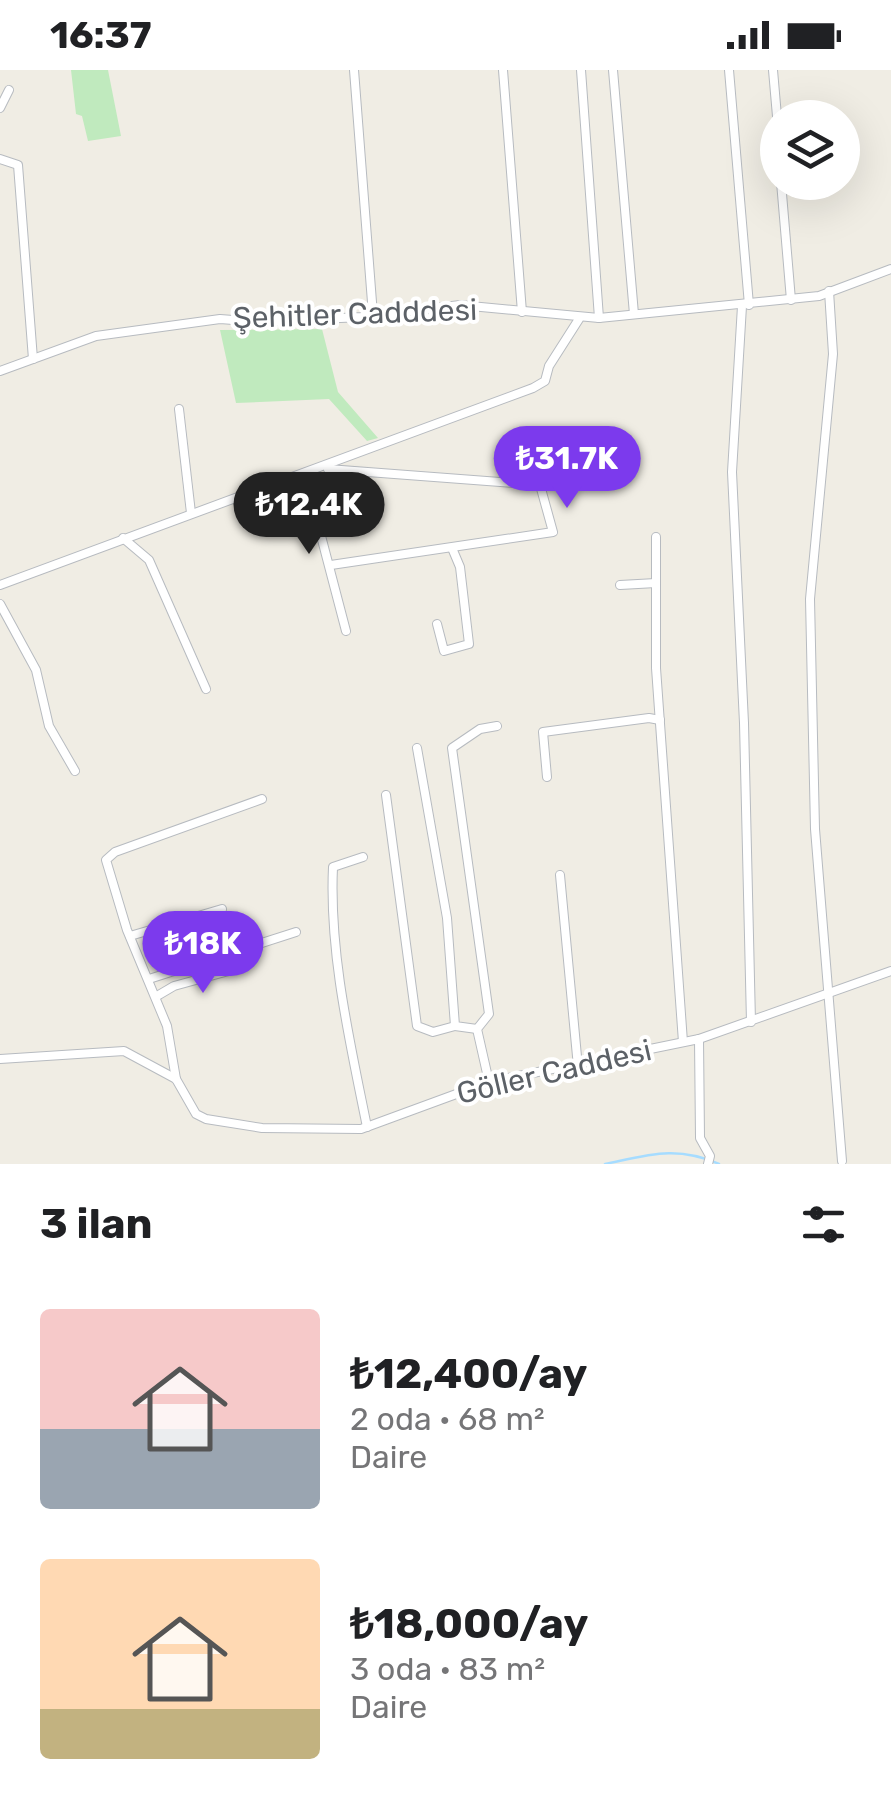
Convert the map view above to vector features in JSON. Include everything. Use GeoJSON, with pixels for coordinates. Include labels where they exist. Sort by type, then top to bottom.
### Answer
{"type":"FeatureCollection","features":[{"type":"Feature","properties":{"kind":"street"},"geometry":{"type":"LineString","coordinates":[[354,70],[373,316]]}},
{"type":"Feature","properties":{"kind":"street"},"geometry":{"type":"LineString","coordinates":[[503,70],[522,312]]}},
{"type":"Feature","properties":{"kind":"street"},"geometry":{"type":"LineString","coordinates":[[581,70],[599,318]]}},
{"type":"Feature","properties":{"kind":"street"},"geometry":{"type":"LineString","coordinates":[[613,70],[634,314]]}},
{"type":"Feature","properties":{"kind":"street"},"geometry":{"type":"LineString","coordinates":[[729,70],[745,306],[732,472],[751,1022]]}},
{"type":"Feature","properties":{"kind":"street"},"geometry":{"type":"LineString","coordinates":[[774,70],[776,100]]}},
{"type":"Feature","properties":{"kind":"street"},"geometry":{"type":"LineString","coordinates":[[0,108],[9,90]]}},
{"type":"Feature","properties":{"kind":"street"},"geometry":{"type":"LineString","coordinates":[[0,160],[18,166],[34,358]]}},
{"type":"Feature","properties":{"kind":"street"},"geometry":{"type":"LineString","coordinates":[[782,200],[790,300]]}},
{"type":"Feature","properties":{"kind":"street","name":"Şehitler Cadddesi"},"geometry":{"type":"LineString","coordinates":[[0,371],[96,336],[220,319],[259,322],[373,316],[460,305],[599,318],[790,300],[891,269]]}},
{"type":"Feature","properties":{"kind":"street"},"geometry":{"type":"LineString","coordinates":[[829,291],[832,354],[810,599],[816,829],[842,1161]]}},
{"type":"Feature","properties":{"kind":"street"},"geometry":{"type":"LineString","coordinates":[[0,584],[322,468],[546,381],[549,366],[579,319]]}},
{"type":"Feature","properties":{"kind":"street"},"geometry":{"type":"LineString","coordinates":[[179,408],[191,514]]}},
{"type":"Feature","properties":{"kind":"street"},"geometry":{"type":"LineString","coordinates":[[322,468],[540,485],[553,532],[330,566]]}},
{"type":"Feature","properties":{"kind":"street"},"geometry":{"type":"LineString","coordinates":[[305,474],[346,630]]}},
{"type":"Feature","properties":{"kind":"street"},"geometry":{"type":"LineString","coordinates":[[656,536],[660,720],[682,1042]]}},
{"type":"Feature","properties":{"kind":"street"},"geometry":{"type":"LineString","coordinates":[[123,538],[149,560],[206,689]]}},
{"type":"Feature","properties":{"kind":"street"},"geometry":{"type":"LineString","coordinates":[[436,624],[444,650],[469,644],[460,568],[452,548]]}},
{"type":"Feature","properties":{"kind":"street"},"geometry":{"type":"LineString","coordinates":[[620,585],[656,583]]}},
{"type":"Feature","properties":{"kind":"street"},"geometry":{"type":"LineString","coordinates":[[0,604],[36,670],[49,726],[75,771]]}},
{"type":"Feature","properties":{"kind":"street"},"geometry":{"type":"LineString","coordinates":[[547,777],[543,732],[650,718],[660,720]]}},
{"type":"Feature","properties":{"kind":"street"},"geometry":{"type":"LineString","coordinates":[[477,1029],[489,1014],[452,748],[480,729],[497,726]]}},
{"type":"Feature","properties":{"kind":"street"},"geometry":{"type":"LineString","coordinates":[[417,748],[447,918],[456,1026]]}},
{"type":"Feature","properties":{"kind":"street"},"geometry":{"type":"LineString","coordinates":[[386,795],[417,1026],[433,1032],[456,1026],[477,1029]]}},
{"type":"Feature","properties":{"kind":"street"},"geometry":{"type":"LineString","coordinates":[[176,1079],[157,996],[130,936],[106,866],[109,856],[262,800]]}},
{"type":"Feature","properties":{"kind":"street"},"geometry":{"type":"LineString","coordinates":[[363,857],[333,866],[332,889],[336,950],[366,1127]]}},
{"type":"Feature","properties":{"kind":"street"},"geometry":{"type":"LineString","coordinates":[[560,875],[578,1067]]}},
{"type":"Feature","properties":{"kind":"street"},"geometry":{"type":"LineString","coordinates":[[130,936],[222,909]]}},
{"type":"Feature","properties":{"kind":"street"},"geometry":{"type":"LineString","coordinates":[[150,979],[296,932]]}},
{"type":"Feature","properties":{"kind":"street"},"geometry":{"type":"LineString","coordinates":[[157,996],[174,986],[236,968]]}},
{"type":"Feature","properties":{"kind":"street","name":"Göller Caddesi"},"geometry":{"type":"LineString","coordinates":[[0,1059],[124,1051],[176,1079],[196,1114],[206,1119],[262,1128],[366,1127],[489,1082],[578,1067],[699,1038],[891,971]]}},
{"type":"Feature","properties":{"kind":"street"},"geometry":{"type":"LineString","coordinates":[[477,1029],[489,1082]]}},
{"type":"Feature","properties":{"kind":"street"},"geometry":{"type":"LineString","coordinates":[[699,1038],[700,1138],[709,1162]]}},
{"type":"Feature","properties":{"kind":"green space"},"geometry":{"type":"Polygon","coordinates":[[[71,70],[108,70],[121,136],[88,141],[82,116],[76,114],[71,70]]]}},
{"type":"Feature","properties":{"kind":"green space"},"geometry":{"type":"Polygon","coordinates":[[[322,329],[338,392],[378,438],[367,441],[329,399],[236,403],[220,330],[322,329]]]}},
{"type":"Feature","properties":{"kind":"waterway"},"geometry":{"type":"LineString","coordinates":[[605,1164],[676,1153],[719,1164]]}}]}
